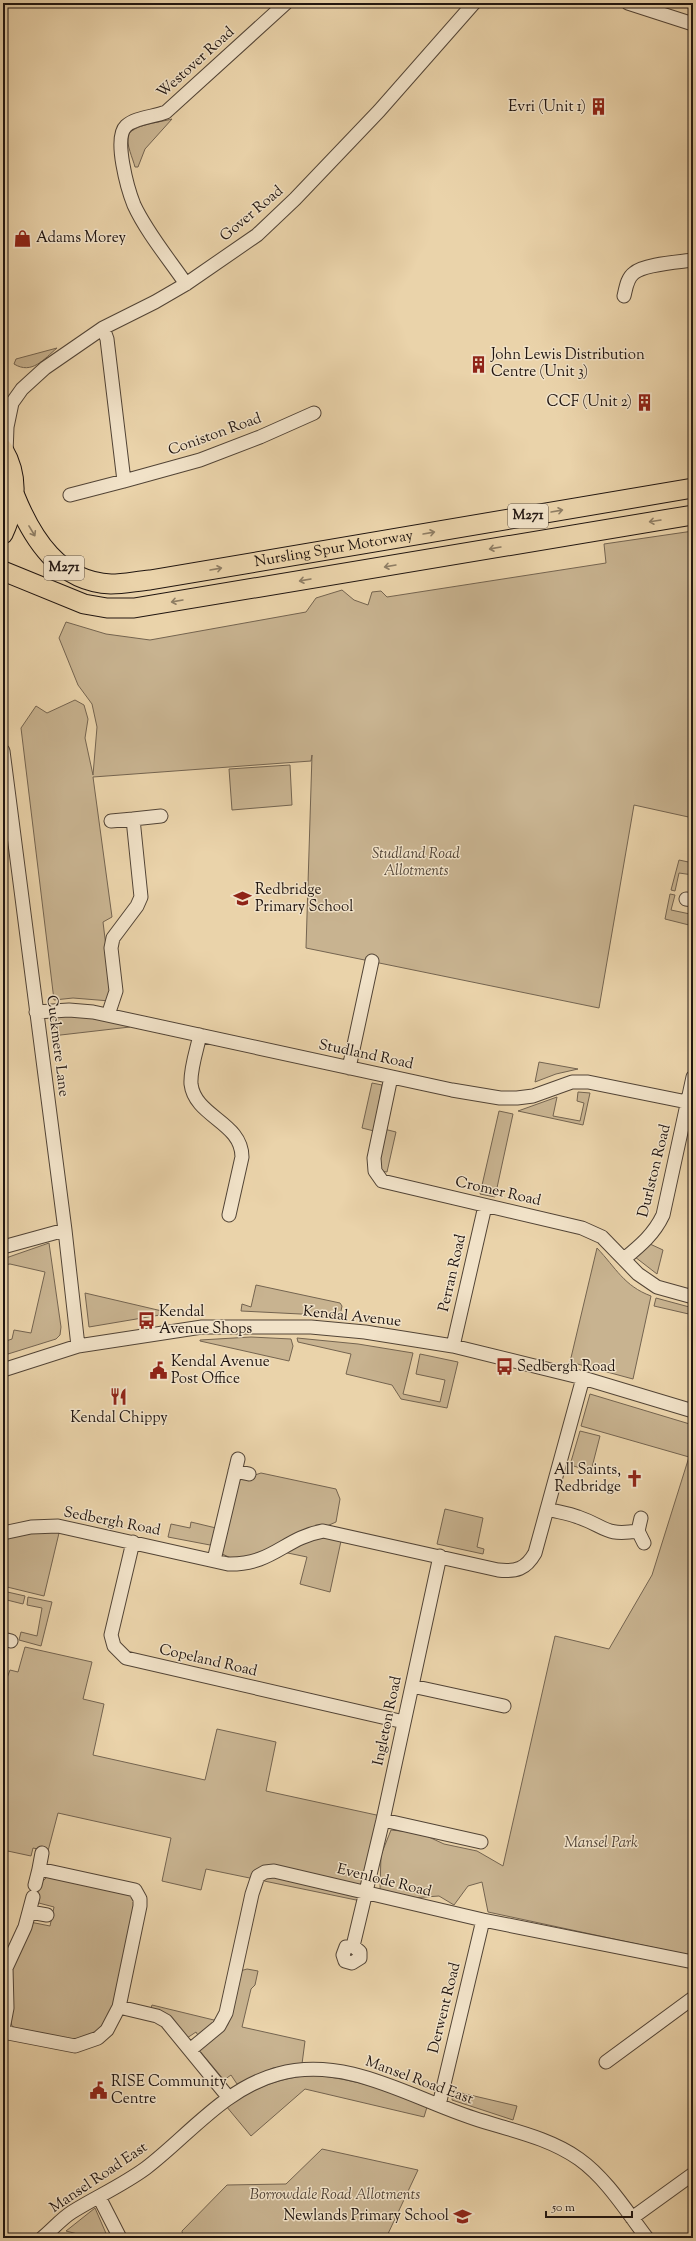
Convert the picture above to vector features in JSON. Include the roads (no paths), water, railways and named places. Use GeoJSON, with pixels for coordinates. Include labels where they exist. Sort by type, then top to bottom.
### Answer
{"type":"FeatureCollection","features":[{"type":"Feature","properties":{"kind":"highway"},"geometry":{"type":"LineString","coordinates":[[3,534],[8,524],[15,496],[13,480],[4,452]]}},
{"type":"Feature","properties":{"kind":"highway","name":"Nursling Spur Motorway"},"geometry":{"type":"LineString","coordinates":[[15,496],[25,520],[53,559],[77,575],[95,581],[112,584],[150,580],[693,488]]}},
{"type":"Feature","properties":{"kind":"highway","name":"Nursling Spur Motorway"},"geometry":{"type":"LineString","coordinates":[[3,571],[84,604],[112,608],[145,607],[693,515]]}},
{"type":"Feature","properties":{"kind":"highway","name":"M271"},"geometry":{"type":"LineString","coordinates":[[3,581],[54,599],[84,604]]}},
{"type":"Feature","properties":{"kind":"street","name":"Westover Road"},"geometry":{"type":"LineString","coordinates":[[186,284],[134,205],[119,140],[125,127],[137,120],[154,117],[166,112],[286,3]]}},
{"type":"Feature","properties":{"kind":"street","name":"Gover Road"},"geometry":{"type":"LineString","coordinates":[[4,452],[8,405],[22,389],[45,368],[102,328],[155,302],[186,284],[257,235],[295,199],[380,111],[474,3]]}},
{"type":"Feature","properties":{"kind":"street"},"geometry":{"type":"LineString","coordinates":[[628,3],[693,24]]}},
{"type":"Feature","properties":{"kind":"street"},"geometry":{"type":"LineString","coordinates":[[624,296],[630,277],[635,272],[643,268],[693,260]]}},
{"type":"Feature","properties":{"kind":"street"},"geometry":{"type":"LineString","coordinates":[[102,328],[107,339],[124,481]]}},
{"type":"Feature","properties":{"kind":"street","name":"Coniston Road"},"geometry":{"type":"LineString","coordinates":[[70,495],[200,460],[260,437],[314,413]]}},
{"type":"Feature","properties":{"kind":"street","name":"Cuckmere Lane"},"geometry":{"type":"LineString","coordinates":[[3,751],[65,1230],[78,1346]]}},
{"type":"Feature","properties":{"kind":"street"},"geometry":{"type":"LineString","coordinates":[[111,821],[161,816]]}},
{"type":"Feature","properties":{"kind":"street"},"geometry":{"type":"LineString","coordinates":[[108,1015],[116,992],[111,948],[112,938],[137,906],[141,897],[133,819]]}},
{"type":"Feature","properties":{"kind":"street"},"geometry":{"type":"LineString","coordinates":[[349,1068],[372,961]]}},
{"type":"Feature","properties":{"kind":"street","name":"Studland Road"},"geometry":{"type":"LineString","coordinates":[[36,1012],[68,1010],[108,1015],[391,1077],[500,1098],[533,1096],[572,1082],[588,1082],[687,1102]]}},
{"type":"Feature","properties":{"kind":"street"},"geometry":{"type":"LineString","coordinates":[[200,1035],[191,1082],[193,1093],[198,1102],[238,1138],[242,1149],[228,1215]]}},
{"type":"Feature","properties":{"kind":"street","name":"Cromer Road"},"geometry":{"type":"LineString","coordinates":[[391,1077],[374,1158],[375,1171],[382,1181],[582,1228],[602,1237],[638,1274],[656,1287],[693,1297]]}},
{"type":"Feature","properties":{"kind":"street","name":"Durlston Road"},"geometry":{"type":"LineString","coordinates":[[624,1259],[647,1240],[656,1229],[663,1215],[693,1077]]}},
{"type":"Feature","properties":{"kind":"street","name":"Perran Road"},"geometry":{"type":"LineString","coordinates":[[452,1346],[485,1206]]}},
{"type":"Feature","properties":{"kind":"street"},"geometry":{"type":"LineString","coordinates":[[3,1247],[65,1230]]}},
{"type":"Feature","properties":{"kind":"street","name":"Kendal Avenue"},"geometry":{"type":"LineString","coordinates":[[3,1370],[78,1346],[202,1327],[304,1327],[365,1332],[452,1346],[583,1378],[693,1411]]}},
{"type":"Feature","properties":{"kind":"street","name":"Sedbergh Road"},"geometry":{"type":"LineString","coordinates":[[3,1533],[32,1527],[58,1526],[214,1560],[244,1564],[271,1556],[306,1534],[323,1531],[504,1570],[523,1568],[530,1562],[535,1552],[583,1378]]}},
{"type":"Feature","properties":{"kind":"street"},"geometry":{"type":"LineString","coordinates":[[214,1560],[236,1465],[249,1474]]}},
{"type":"Feature","properties":{"kind":"street"},"geometry":{"type":"LineString","coordinates":[[547,1509],[579,1517],[603,1530],[616,1533],[640,1524],[644,1543]]}},
{"type":"Feature","properties":{"kind":"street","name":"Copeland Road"},"geometry":{"type":"LineString","coordinates":[[134,1542],[111,1635],[114,1646],[126,1658],[404,1722]]}},
{"type":"Feature","properties":{"kind":"street","name":"Ingleton Road"},"geometry":{"type":"LineString","coordinates":[[353,1946],[383,1820],[440,1556]]}},
{"type":"Feature","properties":{"kind":"street"},"geometry":{"type":"LineString","coordinates":[[412,1686],[504,1706]]}},
{"type":"Feature","properties":{"kind":"street"},"geometry":{"type":"LineString","coordinates":[[383,1820],[481,1842]]}},
{"type":"Feature","properties":{"kind":"street"},"geometry":{"type":"LineString","coordinates":[[3,2029],[7,2008],[6,1968],[30,1912],[42,1853]]}},
{"type":"Feature","properties":{"kind":"street"},"geometry":{"type":"LineString","coordinates":[[3,2032],[75,2046],[98,2038],[107,2030],[119,2007],[140,1906],[140,1899],[135,1890],[39,1869]]}},
{"type":"Feature","properties":{"kind":"street","name":"Evenlode Road"},"geometry":{"type":"LineString","coordinates":[[190,2050],[219,2026],[226,2013],[252,1894],[258,1876],[265,1872],[274,1871],[483,1920],[693,1962]]}},
{"type":"Feature","properties":{"kind":"street"},"geometry":{"type":"LineString","coordinates":[[30,1912],[47,1915]]}},
{"type":"Feature","properties":{"kind":"street","name":"Derwent Road"},"geometry":{"type":"LineString","coordinates":[[439,2105],[483,1920]]}},
{"type":"Feature","properties":{"kind":"street"},"geometry":{"type":"LineString","coordinates":[[606,2062],[693,1998]]}},
{"type":"Feature","properties":{"kind":"street"},"geometry":{"type":"LineString","coordinates":[[119,2007],[157,2016],[166,2022],[229,2098]]}},
{"type":"Feature","properties":{"kind":"street","name":"Mansel Road East"},"geometry":{"type":"LineString","coordinates":[[42,2238],[70,2214],[145,2169],[229,2098],[249,2084],[278,2074],[297,2070],[328,2070],[387,2084],[472,2118],[543,2139],[580,2160],[602,2181],[647,2238]]}},
{"type":"Feature","properties":{"kind":"street"},"geometry":{"type":"LineString","coordinates":[[632,2218],[693,2174]]}},
{"type":"Feature","properties":{"kind":"street"},"geometry":{"type":"LineString","coordinates":[[99,2197],[120,2238]]}},
{"type":"Feature","properties":{"kind":"place","name":"Evri (Unit 1)"},"geometry":{"type":"Point","coordinates":[599,107]}},
{"type":"Feature","properties":{"kind":"place","name":"Adams Morey"},"geometry":{"type":"Point","coordinates":[23,238]}},
{"type":"Feature","properties":{"kind":"place","name":"John Lewis Distribution Centre (Unit 3)"},"geometry":{"type":"Point","coordinates":[478,364]}},
{"type":"Feature","properties":{"kind":"place","name":"CCF (Unit 2)"},"geometry":{"type":"Point","coordinates":[645,402]}},
{"type":"Feature","properties":{"kind":"place","name":"Redbridge Primary School"},"geometry":{"type":"Point","coordinates":[242,899]}},
{"type":"Feature","properties":{"kind":"place","name":"Kendal Avenue Shops"},"geometry":{"type":"Point","coordinates":[146,1321]}},
{"type":"Feature","properties":{"kind":"place","name":"Sedbergh Road"},"geometry":{"type":"Point","coordinates":[504,1367]}},
{"type":"Feature","properties":{"kind":"place","name":"Kendal Avenue Post Office"},"geometry":{"type":"Point","coordinates":[158,1371]}},
{"type":"Feature","properties":{"kind":"place","name":"Kendal Chippy"},"geometry":{"type":"Point","coordinates":[119,1397]}},
{"type":"Feature","properties":{"kind":"place","name":"All Saints, Redbridge"},"geometry":{"type":"Point","coordinates":[634,1479]}},
{"type":"Feature","properties":{"kind":"place","name":"RISE Community Centre"},"geometry":{"type":"Point","coordinates":[98,2091]}},
{"type":"Feature","properties":{"kind":"place","name":"Newlands Primary School"},"geometry":{"type":"Point","coordinates":[462,2216]}},
{"type":"Feature","properties":{"kind":"park label","name":"Studland Road Allotments"},"geometry":{"type":"Point","coordinates":[416,862]}},
{"type":"Feature","properties":{"kind":"park label","name":"Mansel Park"},"geometry":{"type":"Point","coordinates":[601,1843]}},
{"type":"Feature","properties":{"kind":"park label","name":"Borrowdale Road Allotments"},"geometry":{"type":"Point","coordinates":[335,2195]}}]}
